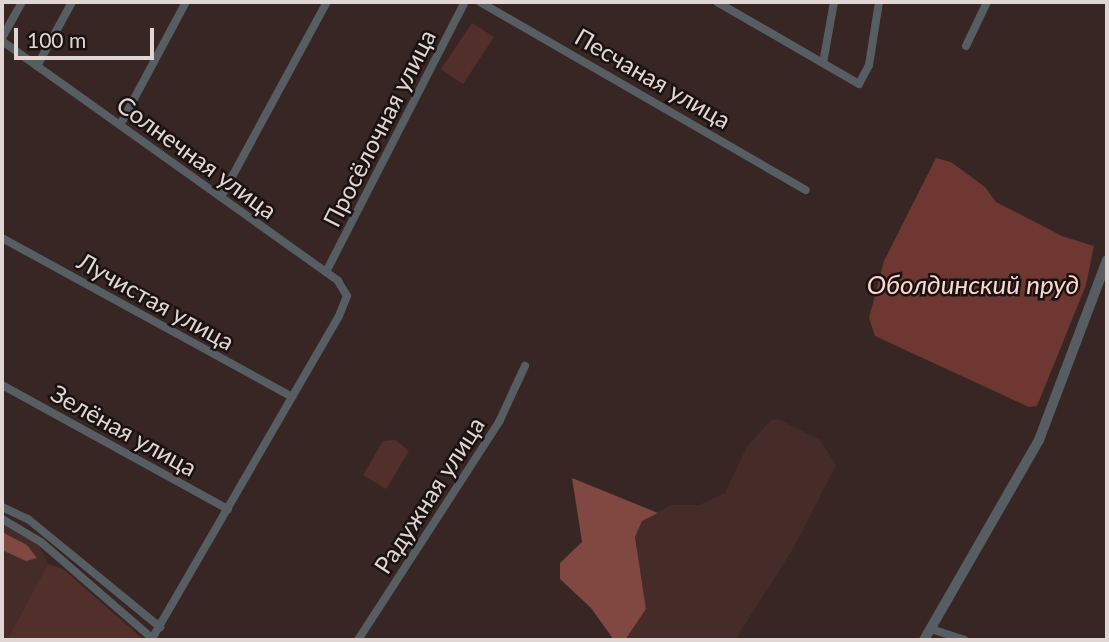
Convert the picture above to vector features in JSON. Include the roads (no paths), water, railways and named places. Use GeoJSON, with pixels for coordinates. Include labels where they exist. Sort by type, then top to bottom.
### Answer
{"type":"FeatureCollection","features":[{"type":"Feature","properties":{"kind":"street","name":"Солнечная улица"},"geometry":{"type":"LineString","coordinates":[[22,2],[2,39],[326,272],[346,296],[339,316],[292,397]]}},
{"type":"Feature","properties":{"kind":"street"},"geometry":{"type":"LineString","coordinates":[[37,66],[72,2]]}},
{"type":"Feature","properties":{"kind":"street"},"geometry":{"type":"LineString","coordinates":[[120,125],[186,2]]}},
{"type":"Feature","properties":{"kind":"street"},"geometry":{"type":"LineString","coordinates":[[221,197],[327,2]]}},
{"type":"Feature","properties":{"kind":"street","name":"Просёлочная улица"},"geometry":{"type":"LineString","coordinates":[[326,272],[465,2]]}},
{"type":"Feature","properties":{"kind":"street","name":"Песчаная улица"},"geometry":{"type":"LineString","coordinates":[[480,2],[806,190]]}},
{"type":"Feature","properties":{"kind":"street"},"geometry":{"type":"LineString","coordinates":[[717,2],[859,84],[869,65],[879,2]]}},
{"type":"Feature","properties":{"kind":"street"},"geometry":{"type":"LineString","coordinates":[[823,63],[834,2]]}},
{"type":"Feature","properties":{"kind":"street"},"geometry":{"type":"LineString","coordinates":[[966,46],[987,2]]}},
{"type":"Feature","properties":{"kind":"street","name":"Лучистая улица"},"geometry":{"type":"LineString","coordinates":[[2,238],[292,397]]}},
{"type":"Feature","properties":{"kind":"street"},"geometry":{"type":"LineString","coordinates":[[924,640],[1039,439],[1107,260]]}},
{"type":"Feature","properties":{"kind":"street","name":"Радужная улица"},"geometry":{"type":"LineString","coordinates":[[358,640],[499,422],[525,366]]}},
{"type":"Feature","properties":{"kind":"street","name":"Зелёная улица"},"geometry":{"type":"LineString","coordinates":[[2,385],[228,509]]}},
{"type":"Feature","properties":{"kind":"street"},"geometry":{"type":"LineString","coordinates":[[2,519],[40,542],[153,640],[292,397]]}},
{"type":"Feature","properties":{"kind":"street"},"geometry":{"type":"LineString","coordinates":[[2,507],[28,519],[160,626]]}},
{"type":"Feature","properties":{"kind":"street"},"geometry":{"type":"LineString","coordinates":[[931,629],[964,640]]}},
{"type":"Feature","properties":{"kind":"water","name":"Оболдинский пруд"},"geometry":{"type":"Polygon","coordinates":[[[936,158],[951,162],[985,187],[996,202],[1062,236],[1094,246],[1086,285],[1037,406],[1029,407],[875,336],[869,318],[884,261],[936,158]]]}}]}
